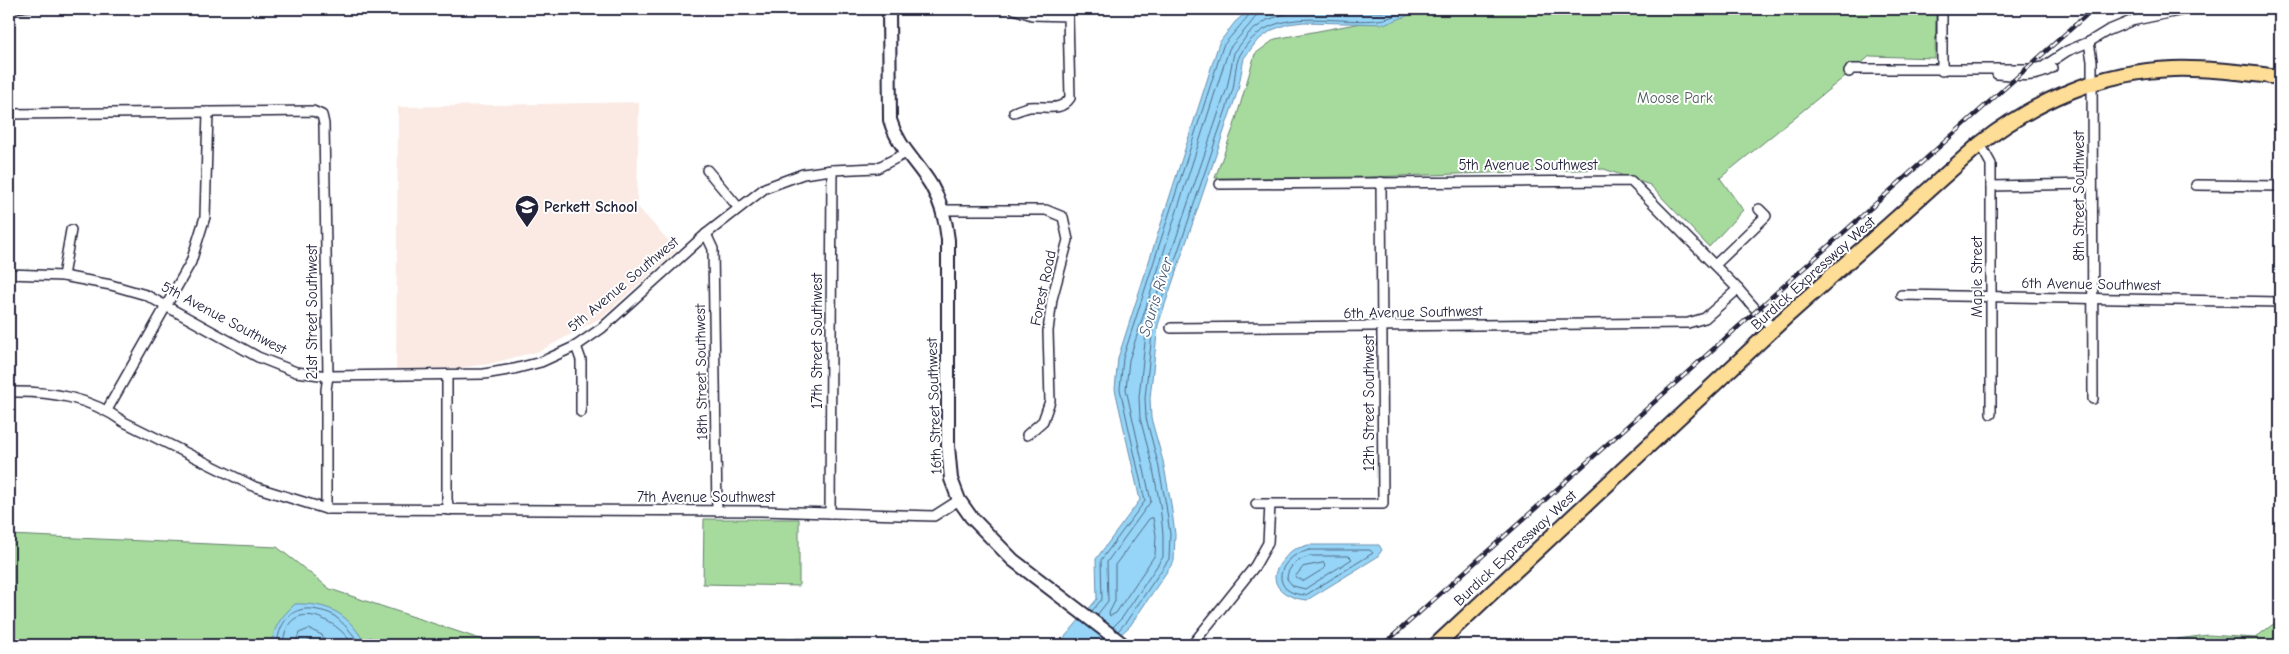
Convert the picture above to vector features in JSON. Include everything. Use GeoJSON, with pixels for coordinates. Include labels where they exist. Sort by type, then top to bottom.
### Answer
{"type":"FeatureCollection","features":[{"type":"Feature","properties":{"kind":"main road"},"geometry":{"type":"LineString","coordinates":[[889,9],[890,120],[894,134],[930,184],[942,210]]}},
{"type":"Feature","properties":{"kind":"main road","name":"Burdick Expressway West"},"geometry":{"type":"LineString","coordinates":[[1436,645],[1773,329],[1980,144],[2012,120],[2031,109],[2092,82],[2130,74],[2172,69],[2222,70],[2280,77]]}},
{"type":"Feature","properties":{"kind":"main road","name":"16th Street Southwest"},"geometry":{"type":"LineString","coordinates":[[942,210],[948,240],[948,446],[951,479],[959,500],[986,534],[1013,560],[1123,645]]}},
{"type":"Feature","properties":{"kind":"street"},"geometry":{"type":"LineString","coordinates":[[1014,9],[1032,15],[1068,16],[1070,98],[1066,105],[1057,108],[1030,107],[1014,112]]}},
{"type":"Feature","properties":{"kind":"street"},"geometry":{"type":"LineString","coordinates":[[1942,9],[1942,71]]}},
{"type":"Feature","properties":{"kind":"street"},"geometry":{"type":"LineString","coordinates":[[1849,72],[1851,69],[1942,71],[1955,74],[2031,76],[2041,74],[2089,42],[2131,21],[2188,9]]}},
{"type":"Feature","properties":{"kind":"street","name":"8th Street Southwest"},"geometry":{"type":"LineString","coordinates":[[2089,42],[2092,60],[2093,399]]}},
{"type":"Feature","properties":{"kind":"street"},"geometry":{"type":"LineString","coordinates":[[9,114],[208,112],[205,217],[191,262],[107,410]]}},
{"type":"Feature","properties":{"kind":"street","name":"21st Street Southwest"},"geometry":{"type":"LineString","coordinates":[[208,112],[314,112],[322,115],[324,124],[328,376],[326,390],[326,509]]}},
{"type":"Feature","properties":{"kind":"street","name":"Maple Street"},"geometry":{"type":"LineString","coordinates":[[1980,144],[1991,164],[1991,414]]}},
{"type":"Feature","properties":{"kind":"street","name":"5th Avenue Southwest"},"geometry":{"type":"LineString","coordinates":[[9,274],[64,276],[111,285],[146,296],[278,366],[296,372],[328,376],[447,376],[484,374],[541,362],[576,346],[616,316],[738,207],[765,188],[803,174],[832,170],[877,168],[906,153]]}},
{"type":"Feature","properties":{"kind":"street"},"geometry":{"type":"LineString","coordinates":[[707,170],[738,207]]}},
{"type":"Feature","properties":{"kind":"street","name":"17th Street Southwest"},"geometry":{"type":"LineString","coordinates":[[830,513],[832,170]]}},
{"type":"Feature","properties":{"kind":"street","name":"5th Avenue Southwest"},"geometry":{"type":"LineString","coordinates":[[1220,184],[1630,181],[1738,288],[1773,329]]}},
{"type":"Feature","properties":{"kind":"street","name":"12th Street Southwest"},"geometry":{"type":"LineString","coordinates":[[1270,504],[1383,504],[1382,182]]}},
{"type":"Feature","properties":{"kind":"street"},"geometry":{"type":"LineString","coordinates":[[1991,186],[2092,184]]}},
{"type":"Feature","properties":{"kind":"street"},"geometry":{"type":"LineString","coordinates":[[2196,185],[2280,186]]}},
{"type":"Feature","properties":{"kind":"street"},"geometry":{"type":"LineString","coordinates":[[1715,265],[1766,216],[1760,208]]}},
{"type":"Feature","properties":{"kind":"street","name":"Forest Road"},"geometry":{"type":"LineString","coordinates":[[942,210],[1046,210],[1064,217],[1068,240],[1052,299],[1048,331],[1050,401],[1044,421],[1027,435]]}},
{"type":"Feature","properties":{"kind":"street"},"geometry":{"type":"LineString","coordinates":[[64,276],[71,230]]}},
{"type":"Feature","properties":{"kind":"street","name":"18th Street Southwest"},"geometry":{"type":"LineString","coordinates":[[706,234],[713,249],[717,511]]}},
{"type":"Feature","properties":{"kind":"street","name":"6th Avenue Southwest"},"geometry":{"type":"LineString","coordinates":[[1171,328],[1698,322],[1738,288]]}},
{"type":"Feature","properties":{"kind":"street","name":"6th Avenue Southwest"},"geometry":{"type":"LineString","coordinates":[[1901,295],[2280,302]]}},
{"type":"Feature","properties":{"kind":"street"},"geometry":{"type":"LineString","coordinates":[[576,346],[581,360],[581,412]]}},
{"type":"Feature","properties":{"kind":"street"},"geometry":{"type":"LineString","coordinates":[[447,376],[446,498],[448,510]]}},
{"type":"Feature","properties":{"kind":"street","name":"7th Avenue Southwest"},"geometry":{"type":"LineString","coordinates":[[9,392],[63,394],[107,410],[124,422],[254,487],[326,509],[717,511],[934,516],[959,500]]}},
{"type":"Feature","properties":{"kind":"street"},"geometry":{"type":"LineString","coordinates":[[1192,645],[1255,566],[1268,543],[1270,504],[1256,504]]}},
{"type":"Feature","properties":{"kind":"shaded area","name":"Perkett School"},"geometry":{"type":"Polygon","coordinates":[[[639,102],[637,206],[677,250],[601,318],[540,351],[489,364],[458,368],[396,369],[398,107],[639,102]]]}},
{"type":"Feature","properties":{"kind":"green space","name":"Moose Park"},"geometry":{"type":"Polygon","coordinates":[[[1437,9],[1936,9],[1935,58],[1870,56],[1720,178],[1743,210],[1709,247],[1650,185],[1604,169],[1368,177],[1215,178],[1234,126],[1255,54],[1275,39],[1437,9]]]}},
{"type":"Feature","properties":{"kind":"green space"},"geometry":{"type":"Polygon","coordinates":[[[704,519],[799,519],[799,586],[703,584],[704,519]]]}},
{"type":"Feature","properties":{"kind":"green space"},"geometry":{"type":"Polygon","coordinates":[[[9,535],[277,547],[330,589],[483,640],[843,638],[843,645],[9,645],[9,535]]]}},
{"type":"Feature","properties":{"kind":"green space"},"geometry":{"type":"Polygon","coordinates":[[[2280,619],[2280,645],[2173,645],[2177,639],[2208,635],[2255,638],[2280,619]]]}},
{"type":"Feature","properties":{"kind":"water","name":"Souris River"},"geometry":{"type":"Polygon","coordinates":[[[1250,9],[1424,9],[1386,24],[1304,22],[1288,24],[1272,30],[1257,41],[1244,58],[1238,90],[1158,325],[1150,398],[1151,418],[1163,461],[1171,504],[1175,534],[1174,561],[1130,626],[1109,645],[1058,645],[1097,599],[1096,559],[1140,500],[1115,389],[1118,358],[1219,43],[1235,22],[1250,9]]]}},
{"type":"Feature","properties":{"kind":"water"},"geometry":{"type":"Polygon","coordinates":[[[1308,545],[1379,545],[1382,550],[1377,557],[1307,600],[1298,599],[1283,592],[1275,581],[1275,574],[1290,552],[1308,545]]]}},
{"type":"Feature","properties":{"kind":"water"},"geometry":{"type":"Polygon","coordinates":[[[295,604],[317,605],[335,611],[350,622],[363,640],[371,637],[379,645],[319,645],[308,640],[305,645],[272,645],[274,633],[279,623],[295,604]]]}},
{"type":"Feature","properties":{"kind":"railway"},"geometry":{"type":"LineString","coordinates":[[9,12],[39,9]]}},
{"type":"Feature","properties":{"kind":"railway"},"geometry":{"type":"LineString","coordinates":[[1383,645],[2093,9]]}},
{"type":"Feature","properties":{"kind":"place","name":"Perkett School"},"geometry":{"type":"Point","coordinates":[527,228]}}]}
